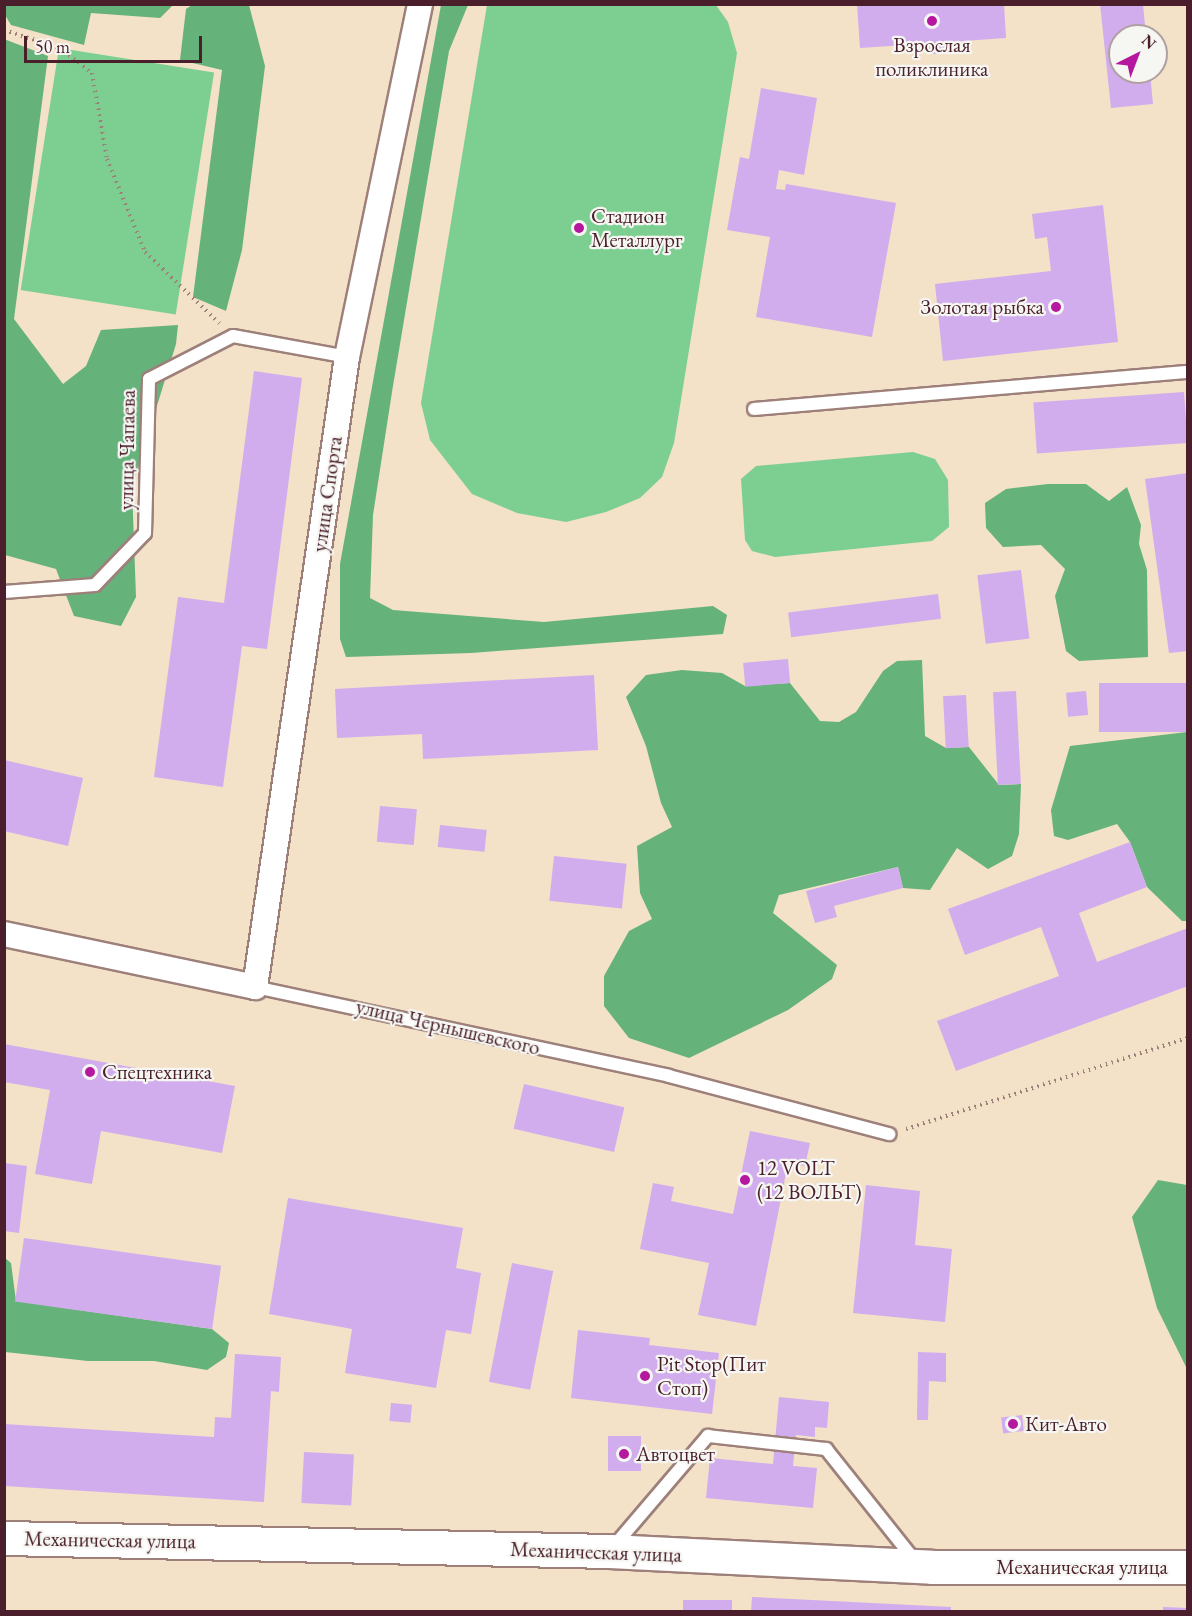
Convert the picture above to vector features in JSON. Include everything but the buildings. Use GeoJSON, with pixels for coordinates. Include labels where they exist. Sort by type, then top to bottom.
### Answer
{"type":"FeatureCollection","features":[{"type":"Feature","properties":{"kind":"main road","name":"Механическая улица"},"geometry":{"type":"LineString","coordinates":[[4,1538],[609,1551],[920,1566],[1188,1567]]}},
{"type":"Feature","properties":{"kind":"street","name":"улица Спорта"},"geometry":{"type":"LineString","coordinates":[[255,987],[347,357],[420,4]]}},
{"type":"Feature","properties":{"kind":"street","name":"улица Чернышевского"},"geometry":{"type":"LineString","coordinates":[[4,934],[255,987]]}},
{"type":"Feature","properties":{"kind":"lane"},"geometry":{"type":"LineString","coordinates":[[233,336],[347,357]]}},
{"type":"Feature","properties":{"kind":"lane","name":"улица Чапаева"},"geometry":{"type":"LineString","coordinates":[[4,592],[95,585],[145,533],[148,379],[233,336]]}},
{"type":"Feature","properties":{"kind":"lane"},"geometry":{"type":"LineString","coordinates":[[754,410],[1188,372]]}},
{"type":"Feature","properties":{"kind":"lane","name":"улица Чернышевского"},"geometry":{"type":"LineString","coordinates":[[255,987],[669,1076],[889,1134]]}},
{"type":"Feature","properties":{"kind":"lane"},"geometry":{"type":"LineString","coordinates":[[609,1551],[708,1436],[826,1449],[920,1566]]}},
{"type":"Feature","properties":{"kind":"path"},"geometry":{"type":"LineString","coordinates":[[4,30],[59,48],[92,73],[107,159],[145,252],[233,336]]}},
{"type":"Feature","properties":{"kind":"path"},"geometry":{"type":"LineString","coordinates":[[889,1134],[1188,1038]]}},
{"type":"Feature","properties":{"kind":"green space"},"geometry":{"type":"Polygon","coordinates":[[[4,5],[173,5],[160,18],[91,13],[84,45],[11,25],[5,15],[4,5]]]}},
{"type":"Feature","properties":{"kind":"green space"},"geometry":{"type":"Polygon","coordinates":[[[192,5],[249,5],[265,66],[242,250],[226,311],[193,297],[222,70],[180,60],[186,9],[192,5]]]}},
{"type":"Feature","properties":{"kind":"green space"},"geometry":{"type":"Polygon","coordinates":[[[441,5],[468,5],[449,51],[392,392],[373,515],[370,598],[393,610],[544,622],[713,606],[727,615],[723,634],[471,653],[346,657],[340,639],[340,564],[441,5]]]}},
{"type":"Feature","properties":{"kind":"green space","name":"Стадион Металлург"},"geometry":{"type":"Polygon","coordinates":[[[487,5],[716,5],[728,22],[737,53],[674,443],[662,477],[640,498],[606,512],[566,522],[517,513],[472,494],[430,440],[421,403],[487,5]]]}},
{"type":"Feature","properties":{"kind":"green space"},"geometry":{"type":"Polygon","coordinates":[[[4,39],[48,56],[14,319],[63,384],[86,366],[101,330],[178,325],[176,344],[132,487],[136,597],[121,626],[74,616],[56,569],[5,555],[4,39]]]}},
{"type":"Feature","properties":{"kind":"green space"},"geometry":{"type":"Polygon","coordinates":[[[59,48],[214,73],[176,315],[21,290],[59,48]]]}},
{"type":"Feature","properties":{"kind":"green space"},"geometry":{"type":"Polygon","coordinates":[[[913,452],[935,459],[948,480],[949,527],[932,541],[775,557],[752,551],[745,540],[741,479],[756,466],[913,452]]]}},
{"type":"Feature","properties":{"kind":"green space"},"geometry":{"type":"Polygon","coordinates":[[[1048,484],[1086,484],[1109,501],[1127,487],[1141,525],[1139,544],[1147,570],[1148,657],[1079,661],[1066,651],[1055,596],[1065,569],[1041,545],[1003,547],[986,528],[985,503],[1006,489],[1048,484]]]}},
{"type":"Feature","properties":{"kind":"green space"},"geometry":{"type":"Polygon","coordinates":[[[922,660],[925,736],[946,748],[969,747],[999,785],[1021,784],[1019,834],[1012,856],[988,869],[957,848],[930,890],[903,888],[898,867],[779,895],[773,913],[837,965],[832,979],[788,1010],[689,1058],[629,1038],[604,1006],[604,976],[629,931],[652,919],[640,893],[637,846],[672,827],[661,803],[646,746],[626,697],[646,675],[682,670],[722,673],[745,686],[790,683],[820,721],[839,722],[856,712],[883,671],[897,661],[922,660]]]}},
{"type":"Feature","properties":{"kind":"green space"},"geometry":{"type":"Polygon","coordinates":[[[1187,732],[1187,921],[1182,921],[1147,887],[1130,842],[1117,824],[1068,840],[1054,836],[1051,810],[1070,746],[1187,732]]]}},
{"type":"Feature","properties":{"kind":"green space"},"geometry":{"type":"Polygon","coordinates":[[[1158,1180],[1187,1185],[1187,1369],[1157,1308],[1132,1217],[1158,1180]]]}},
{"type":"Feature","properties":{"kind":"green space"},"geometry":{"type":"Polygon","coordinates":[[[5,1258],[11,1263],[16,1301],[212,1329],[229,1343],[226,1357],[207,1370],[154,1361],[88,1361],[5,1352],[5,1258]]]}},
{"type":"Feature","properties":{"kind":"place","name":"Взрослая поликлиника"},"geometry":{"type":"Point","coordinates":[932,21]}},
{"type":"Feature","properties":{"kind":"place","name":"Стадион Металлург"},"geometry":{"type":"Point","coordinates":[579,228]}},
{"type":"Feature","properties":{"kind":"place","name":"Золотая рыбка"},"geometry":{"type":"Point","coordinates":[1056,307]}},
{"type":"Feature","properties":{"kind":"place","name":"Спецтехника"},"geometry":{"type":"Point","coordinates":[90,1072]}},
{"type":"Feature","properties":{"kind":"place","name":"12 VOLT (12 ВОЛЬТ)"},"geometry":{"type":"Point","coordinates":[745,1180]}},
{"type":"Feature","properties":{"kind":"place","name":"Pit Stop(Пит Стоп)"},"geometry":{"type":"Point","coordinates":[645,1376]}},
{"type":"Feature","properties":{"kind":"place","name":"Кит-Авто"},"geometry":{"type":"Point","coordinates":[1013,1424]}},
{"type":"Feature","properties":{"kind":"place","name":"Автоцвет"},"geometry":{"type":"Point","coordinates":[624,1454]}}]}
